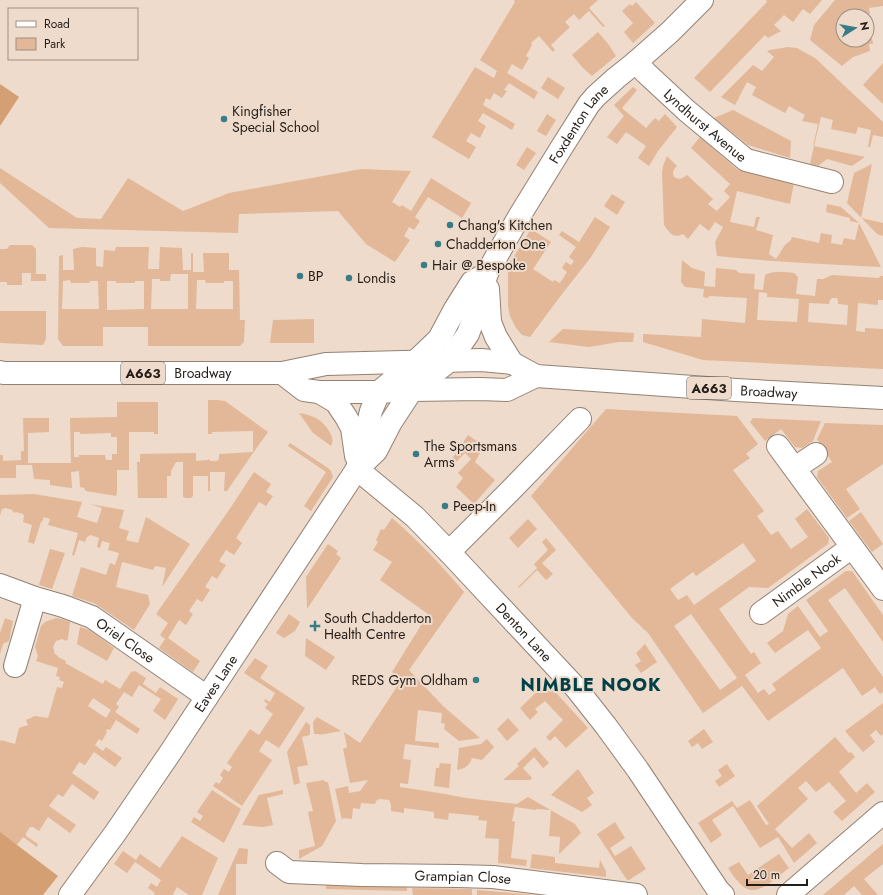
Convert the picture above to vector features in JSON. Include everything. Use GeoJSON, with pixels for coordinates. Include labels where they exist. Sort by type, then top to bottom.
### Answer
{"type":"FeatureCollection","features":[{"type":"Feature","properties":{"kind":"main road","name":"Foxdenton Lane"},"geometry":{"type":"LineString","coordinates":[[412,390],[449,361],[468,334],[487,273],[520,215],[589,104],[616,78],[679,24],[702,0]]}},
{"type":"Feature","properties":{"kind":"main road","name":"Lyndhurst Avenue"},"geometry":{"type":"LineString","coordinates":[[636,62],[687,111],[746,160],[832,182]]}},
{"type":"Feature","properties":{"kind":"main road","name":"Foxdenton Lane"},"geometry":{"type":"LineString","coordinates":[[379,392],[416,361],[439,339],[472,282],[487,273]]}},
{"type":"Feature","properties":{"kind":"main road"},"geometry":{"type":"LineString","coordinates":[[487,273],[490,322],[496,337],[512,363]]}},
{"type":"Feature","properties":{"kind":"main road","name":"Broadway"},"geometry":{"type":"LineString","coordinates":[[1,373],[282,373],[326,364],[481,360],[512,363],[536,376],[736,390],[883,398]]}},
{"type":"Feature","properties":{"kind":"main road","name":"Broadway"},"geometry":{"type":"LineString","coordinates":[[282,373],[304,390],[319,392],[480,389],[506,390],[536,376]]}},
{"type":"Feature","properties":{"kind":"main road","name":"Eaves Lane"},"geometry":{"type":"LineString","coordinates":[[70,895],[116,832],[207,697],[357,469],[376,451],[391,422],[412,390]]}},
{"type":"Feature","properties":{"kind":"main road"},"geometry":{"type":"LineString","coordinates":[[319,392],[336,402],[352,428],[357,469]]}},
{"type":"Feature","properties":{"kind":"main road","name":"Eaves Lane"},"geometry":{"type":"LineString","coordinates":[[357,469],[369,418],[379,392]]}},
{"type":"Feature","properties":{"kind":"main road"},"geometry":{"type":"LineString","coordinates":[[449,552],[580,419]]}},
{"type":"Feature","properties":{"kind":"main road","name":"Nimble Nook"},"geometry":{"type":"LineString","coordinates":[[778,446],[883,589]]}},
{"type":"Feature","properties":{"kind":"main road"},"geometry":{"type":"LineString","coordinates":[[795,468],[816,454]]}},
{"type":"Feature","properties":{"kind":"main road","name":"Denton Lane"},"geometry":{"type":"LineString","coordinates":[[357,469],[414,517],[449,552],[576,688],[606,726],[648,786],[717,893]]}},
{"type":"Feature","properties":{"kind":"main road","name":"Nimble Nook"},"geometry":{"type":"LineString","coordinates":[[761,614],[852,546]]}},
{"type":"Feature","properties":{"kind":"main road","name":"Oriel Close"},"geometry":{"type":"LineString","coordinates":[[0,585],[92,617],[207,697]]}},
{"type":"Feature","properties":{"kind":"main road"},"geometry":{"type":"LineString","coordinates":[[15,666],[35,598]]}},
{"type":"Feature","properties":{"kind":"main road"},"geometry":{"type":"LineString","coordinates":[[788,895],[883,813]]}},
{"type":"Feature","properties":{"kind":"main road","name":"Grampian Close"},"geometry":{"type":"LineString","coordinates":[[282,873],[493,877],[636,895]]}},
{"type":"Feature","properties":{"kind":"green space"},"geometry":{"type":"Polygon","coordinates":[[[514,0],[598,0],[589,8],[605,26],[603,27],[589,11],[579,20],[574,14],[565,22],[570,27],[551,45],[555,50],[553,52],[539,36],[531,43],[532,45],[526,56],[529,58],[522,70],[512,64],[507,73],[538,92],[534,99],[509,83],[504,90],[507,91],[502,98],[494,93],[490,100],[486,98],[483,105],[515,124],[512,130],[483,113],[478,121],[486,126],[480,138],[471,133],[466,141],[476,147],[469,159],[432,137],[475,67],[494,78],[497,71],[480,60],[515,2],[514,0]]]}},
{"type":"Feature","properties":{"kind":"green space"},"geometry":{"type":"Polygon","coordinates":[[[766,0],[822,0],[810,14],[803,9],[793,22],[784,15],[774,25],[781,31],[768,38],[765,35],[710,92],[694,78],[767,2],[766,0]]]}},
{"type":"Feature","properties":{"kind":"green space"},"geometry":{"type":"Polygon","coordinates":[[[835,0],[883,0],[883,6],[869,8],[835,8],[835,48],[870,48],[870,51],[853,57],[842,66],[810,40],[814,25],[835,0]]]}},
{"type":"Feature","properties":{"kind":"green space"},"geometry":{"type":"Polygon","coordinates":[[[636,2],[655,23],[633,43],[624,32],[633,23],[622,11],[630,4],[632,6],[636,2]]]}},
{"type":"Feature","properties":{"kind":"green space"},"geometry":{"type":"Polygon","coordinates":[[[598,32],[616,56],[592,76],[572,55],[598,32]]]}},
{"type":"Feature","properties":{"kind":"green space"},"geometry":{"type":"Polygon","coordinates":[[[788,47],[797,48],[815,58],[883,122],[883,137],[873,135],[870,147],[868,147],[871,130],[858,127],[856,134],[831,129],[833,120],[821,117],[813,146],[818,124],[802,121],[805,115],[789,106],[785,113],[752,95],[756,87],[747,82],[735,105],[721,97],[753,65],[762,71],[774,57],[767,51],[788,47]]]}},
{"type":"Feature","properties":{"kind":"green space"},"geometry":{"type":"Polygon","coordinates":[[[883,63],[883,104],[863,85],[883,63]]]}},
{"type":"Feature","properties":{"kind":"green space"},"geometry":{"type":"Polygon","coordinates":[[[548,77],[565,88],[558,99],[541,88],[548,77]]]}},
{"type":"Feature","properties":{"kind":"green space"},"geometry":{"type":"Polygon","coordinates":[[[633,87],[637,90],[622,108],[624,110],[646,128],[655,118],[659,121],[665,114],[677,127],[658,151],[649,166],[638,158],[646,146],[626,132],[617,144],[607,137],[624,116],[614,105],[633,87]]]}},
{"type":"Feature","properties":{"kind":"green space"},"geometry":{"type":"Polygon","coordinates":[[[733,110],[791,141],[790,158],[748,145],[714,118],[733,110]]]}},
{"type":"Feature","properties":{"kind":"green space"},"geometry":{"type":"Polygon","coordinates":[[[547,114],[556,120],[546,136],[537,131],[547,114]]]}},
{"type":"Feature","properties":{"kind":"green space"},"geometry":{"type":"Polygon","coordinates":[[[700,137],[738,170],[794,183],[790,204],[737,191],[730,222],[754,227],[756,217],[760,217],[756,230],[773,235],[769,254],[776,259],[792,237],[819,243],[821,233],[832,235],[831,243],[842,245],[844,238],[855,240],[859,223],[881,267],[717,256],[715,242],[723,227],[715,222],[709,231],[700,224],[688,239],[683,234],[677,236],[672,234],[664,225],[662,173],[667,156],[677,166],[673,171],[674,177],[681,179],[687,175],[713,199],[708,204],[717,211],[730,197],[724,191],[730,184],[691,148],[700,137]]]}},
{"type":"Feature","properties":{"kind":"green space"},"geometry":{"type":"Polygon","coordinates":[[[814,146],[865,157],[852,166],[827,159],[818,166],[810,164],[814,146]]]}},
{"type":"Feature","properties":{"kind":"green space"},"geometry":{"type":"Polygon","coordinates":[[[527,147],[536,153],[524,170],[516,165],[527,147]]]}},
{"type":"Feature","properties":{"kind":"green space"},"geometry":{"type":"Polygon","coordinates":[[[872,164],[861,218],[847,203],[854,173],[872,164]]]}},
{"type":"Feature","properties":{"kind":"green space"},"geometry":{"type":"Polygon","coordinates":[[[0,168],[77,218],[101,219],[128,178],[183,211],[229,193],[361,169],[411,171],[392,202],[400,207],[402,205],[411,211],[431,178],[471,203],[462,218],[428,197],[415,217],[420,221],[414,230],[409,227],[404,236],[410,240],[395,262],[366,244],[338,211],[239,214],[238,233],[49,228],[0,183],[0,168]]]}},
{"type":"Feature","properties":{"kind":"green space"},"geometry":{"type":"Polygon","coordinates":[[[612,194],[625,202],[617,215],[604,206],[612,194]]]}},
{"type":"Feature","properties":{"kind":"green space"},"geometry":{"type":"Polygon","coordinates":[[[827,204],[841,207],[859,223],[850,221],[850,218],[826,212],[827,204]]]}},
{"type":"Feature","properties":{"kind":"green space"},"geometry":{"type":"Polygon","coordinates":[[[595,217],[610,227],[591,257],[530,337],[522,335],[516,328],[510,316],[508,306],[508,266],[531,229],[551,242],[533,269],[553,282],[554,280],[560,283],[567,272],[562,268],[566,262],[571,265],[574,261],[569,257],[576,247],[559,235],[562,231],[579,242],[595,217]]]}},
{"type":"Feature","properties":{"kind":"green space"},"geometry":{"type":"Polygon","coordinates":[[[862,218],[883,223],[883,236],[877,234],[862,218]]]}},
{"type":"Feature","properties":{"kind":"green space"},"geometry":{"type":"Polygon","coordinates":[[[10,245],[32,245],[36,249],[36,274],[46,274],[46,281],[31,281],[31,273],[22,273],[22,285],[7,285],[7,282],[0,282],[0,249],[7,249],[10,245]]]}},
{"type":"Feature","properties":{"kind":"green space"},"geometry":{"type":"Polygon","coordinates":[[[82,247],[96,248],[96,266],[103,267],[104,250],[115,251],[116,247],[149,247],[148,269],[159,269],[160,247],[182,248],[183,270],[191,270],[191,253],[193,253],[193,272],[204,272],[203,253],[229,253],[229,270],[239,270],[240,320],[245,320],[244,342],[240,346],[148,346],[148,327],[103,327],[103,346],[63,346],[58,339],[59,256],[63,255],[63,270],[74,270],[73,249],[82,247]],[[171,274],[170,281],[152,279],[151,309],[188,309],[188,274],[171,274]],[[70,280],[63,281],[62,309],[99,309],[98,281],[90,281],[89,283],[71,283],[70,280]],[[197,280],[196,309],[233,309],[233,281],[224,281],[224,283],[206,283],[205,280],[197,280]],[[107,281],[107,310],[144,309],[144,281],[135,281],[135,283],[116,283],[116,281],[107,281]]]}},
{"type":"Feature","properties":{"kind":"green space"},"geometry":{"type":"Polygon","coordinates":[[[682,260],[692,268],[705,272],[704,286],[715,287],[716,268],[736,270],[739,273],[755,274],[754,289],[763,290],[765,275],[775,272],[787,272],[794,273],[798,277],[796,294],[815,296],[817,279],[823,279],[832,275],[879,278],[880,276],[883,276],[883,300],[878,300],[878,305],[858,303],[856,331],[865,332],[865,328],[883,329],[883,369],[703,360],[643,342],[643,334],[701,337],[702,319],[745,323],[747,298],[703,297],[704,289],[685,287],[681,282],[682,260]],[[759,292],[757,320],[797,322],[799,299],[767,297],[767,293],[759,292]],[[832,298],[829,304],[809,303],[808,322],[847,325],[848,305],[838,304],[837,298],[832,298]]]}},
{"type":"Feature","properties":{"kind":"green space"},"geometry":{"type":"Polygon","coordinates":[[[0,311],[46,311],[46,339],[43,345],[0,343],[0,311]]]}},
{"type":"Feature","properties":{"kind":"green space"},"geometry":{"type":"Polygon","coordinates":[[[314,319],[314,343],[270,343],[273,320],[314,319]]]}},
{"type":"Feature","properties":{"kind":"green space"},"geometry":{"type":"Polygon","coordinates":[[[563,329],[634,333],[633,342],[619,342],[589,347],[549,342],[563,329]]]}},
{"type":"Feature","properties":{"kind":"green space"},"geometry":{"type":"Polygon","coordinates":[[[208,400],[225,401],[268,432],[227,491],[224,491],[225,472],[210,472],[210,491],[208,491],[208,476],[193,476],[193,496],[191,498],[183,497],[183,462],[176,462],[171,471],[171,476],[167,476],[167,498],[138,498],[137,462],[140,462],[140,454],[196,453],[196,461],[208,459],[211,461],[217,461],[219,459],[219,454],[253,452],[253,431],[212,432],[212,434],[208,434],[208,400]]]}},
{"type":"Feature","properties":{"kind":"green space"},"geometry":{"type":"Polygon","coordinates":[[[117,402],[158,402],[158,434],[154,434],[154,432],[129,432],[129,470],[117,470],[116,496],[86,491],[84,488],[80,487],[79,471],[71,472],[72,488],[50,485],[50,480],[34,479],[32,465],[16,465],[16,478],[0,478],[0,455],[3,455],[3,461],[21,460],[21,451],[24,451],[23,418],[49,418],[49,432],[28,433],[28,463],[71,463],[70,418],[117,417],[117,402]],[[74,432],[74,457],[79,457],[79,455],[105,455],[106,460],[112,460],[112,454],[117,454],[117,437],[111,437],[111,433],[80,434],[80,432],[74,432]]]}},
{"type":"Feature","properties":{"kind":"green space"},"geometry":{"type":"Polygon","coordinates":[[[606,409],[737,416],[758,444],[746,454],[750,458],[733,470],[764,511],[757,516],[771,535],[778,531],[791,549],[808,537],[795,519],[807,509],[829,538],[828,544],[768,588],[749,587],[719,609],[751,654],[754,652],[761,663],[745,675],[758,693],[764,689],[769,695],[776,690],[772,684],[821,648],[808,630],[775,653],[767,643],[783,631],[788,614],[798,606],[820,637],[828,631],[806,600],[846,571],[852,571],[883,615],[883,642],[845,588],[828,600],[883,677],[883,692],[880,694],[875,687],[862,696],[843,668],[768,721],[742,686],[703,713],[648,633],[632,618],[531,496],[606,409]],[[743,543],[696,576],[693,572],[670,589],[678,600],[687,595],[694,605],[756,561],[743,543]],[[691,614],[674,626],[720,690],[737,678],[691,614]]]}},
{"type":"Feature","properties":{"kind":"green space"},"geometry":{"type":"Polygon","coordinates":[[[299,413],[312,416],[323,423],[332,436],[331,446],[313,433],[299,413]]]}},
{"type":"Feature","properties":{"kind":"green space"},"geometry":{"type":"Polygon","coordinates":[[[753,418],[821,421],[813,441],[802,448],[795,447],[781,429],[765,441],[750,422],[753,418]]]}},
{"type":"Feature","properties":{"kind":"green space"},"geometry":{"type":"Polygon","coordinates":[[[825,423],[883,425],[883,464],[846,489],[860,509],[847,518],[817,477],[818,471],[832,462],[817,439],[825,423]]]}},
{"type":"Feature","properties":{"kind":"green space"},"geometry":{"type":"Polygon","coordinates":[[[468,435],[484,446],[475,462],[495,480],[474,504],[456,487],[463,478],[458,473],[471,459],[465,453],[456,462],[452,459],[468,435]]]}},
{"type":"Feature","properties":{"kind":"green space"},"geometry":{"type":"Polygon","coordinates":[[[290,443],[328,468],[333,477],[311,511],[304,506],[326,472],[288,446],[290,443]]]}},
{"type":"Feature","properties":{"kind":"green space"},"geometry":{"type":"Polygon","coordinates":[[[254,472],[271,484],[266,492],[273,496],[266,506],[259,502],[236,538],[242,543],[234,555],[226,550],[219,561],[226,565],[217,579],[212,576],[205,587],[210,590],[202,602],[197,599],[189,611],[193,614],[186,625],[179,620],[168,638],[200,661],[193,672],[159,648],[165,639],[160,635],[168,623],[156,614],[254,472]]]}},
{"type":"Feature","properties":{"kind":"green space"},"geometry":{"type":"Polygon","coordinates":[[[34,494],[82,502],[77,517],[97,523],[102,508],[90,504],[124,510],[119,528],[129,531],[126,540],[138,543],[146,517],[190,544],[162,587],[166,568],[155,566],[153,570],[122,562],[116,587],[148,595],[150,604],[134,630],[94,603],[72,596],[81,567],[106,575],[110,563],[115,565],[119,553],[108,550],[110,543],[102,541],[100,548],[97,547],[99,538],[91,535],[87,537],[85,542],[79,540],[74,556],[72,555],[78,533],[48,525],[50,519],[44,517],[34,544],[28,542],[32,525],[23,522],[23,514],[16,512],[14,513],[12,510],[6,508],[2,509],[0,516],[0,495],[34,494]]]}},
{"type":"Feature","properties":{"kind":"green space"},"geometry":{"type":"Polygon","coordinates":[[[861,512],[883,544],[872,552],[849,521],[861,512]]]}},
{"type":"Feature","properties":{"kind":"green space"},"geometry":{"type":"Polygon","coordinates":[[[392,518],[430,554],[464,592],[409,670],[443,706],[480,738],[459,741],[444,729],[445,724],[441,723],[442,713],[418,710],[415,741],[439,743],[439,748],[405,744],[403,759],[411,760],[408,784],[400,783],[400,787],[466,798],[517,804],[528,797],[551,810],[536,810],[515,807],[512,821],[515,822],[511,858],[527,860],[526,866],[498,863],[499,839],[485,838],[487,821],[478,820],[479,816],[449,813],[448,820],[434,818],[434,812],[404,808],[404,813],[391,811],[391,804],[389,800],[379,799],[375,804],[361,803],[360,809],[353,808],[352,819],[343,818],[342,820],[335,789],[348,786],[349,793],[360,791],[368,780],[350,783],[343,749],[347,747],[344,732],[360,743],[402,679],[392,672],[428,614],[380,580],[392,562],[373,550],[378,542],[376,540],[381,529],[384,530],[392,518]]]}},
{"type":"Feature","properties":{"kind":"green space"},"geometry":{"type":"Polygon","coordinates":[[[528,519],[537,529],[518,548],[509,538],[528,519]]]}},
{"type":"Feature","properties":{"kind":"green space"},"geometry":{"type":"Polygon","coordinates":[[[546,538],[556,550],[542,563],[553,574],[546,580],[537,570],[519,588],[518,587],[537,568],[534,564],[548,550],[542,542],[546,538]]]}},
{"type":"Feature","properties":{"kind":"green space"},"geometry":{"type":"Polygon","coordinates":[[[328,544],[338,551],[336,554],[341,558],[307,609],[306,577],[328,544]]]}},
{"type":"Feature","properties":{"kind":"green space"},"geometry":{"type":"Polygon","coordinates":[[[50,549],[65,553],[52,589],[39,585],[50,549]]]}},
{"type":"Feature","properties":{"kind":"green space"},"geometry":{"type":"Polygon","coordinates":[[[289,614],[300,622],[295,631],[284,638],[276,633],[289,614]]]}},
{"type":"Feature","properties":{"kind":"green space"},"geometry":{"type":"Polygon","coordinates":[[[5,618],[13,621],[9,641],[3,644],[0,654],[0,633],[5,618]]]}},
{"type":"Feature","properties":{"kind":"green space"},"geometry":{"type":"Polygon","coordinates":[[[56,618],[70,622],[68,639],[66,641],[62,639],[56,641],[53,647],[55,654],[66,661],[65,663],[103,684],[105,680],[120,689],[131,672],[135,671],[146,678],[143,684],[156,693],[160,687],[178,699],[165,720],[153,711],[161,699],[139,685],[132,697],[124,692],[116,704],[119,707],[115,712],[140,729],[137,734],[116,720],[110,730],[107,729],[102,741],[99,739],[95,745],[103,751],[106,747],[122,758],[115,767],[94,752],[85,765],[79,762],[72,773],[99,792],[94,800],[72,784],[63,797],[58,794],[49,806],[76,825],[70,833],[48,817],[39,831],[33,827],[30,827],[26,833],[26,836],[38,844],[37,847],[23,837],[17,845],[0,833],[0,742],[1,740],[15,744],[19,728],[28,725],[26,720],[35,716],[48,718],[57,687],[62,688],[64,682],[59,680],[60,677],[56,676],[58,668],[36,661],[38,656],[35,647],[41,626],[45,622],[56,618]],[[93,698],[88,706],[106,718],[111,710],[93,698]]]}},
{"type":"Feature","properties":{"kind":"green space"},"geometry":{"type":"Polygon","coordinates":[[[80,627],[90,630],[114,648],[107,661],[77,644],[80,627]]]}},
{"type":"Feature","properties":{"kind":"green space"},"geometry":{"type":"Polygon","coordinates":[[[306,638],[335,657],[326,670],[305,656],[306,638]]]}},
{"type":"Feature","properties":{"kind":"green space"},"geometry":{"type":"Polygon","coordinates":[[[645,644],[657,662],[641,673],[635,665],[641,661],[636,653],[645,644]]]}},
{"type":"Feature","properties":{"kind":"green space"},"geometry":{"type":"Polygon","coordinates":[[[255,658],[268,666],[260,678],[305,708],[279,748],[266,740],[259,751],[272,760],[242,806],[213,786],[216,782],[219,784],[223,778],[220,775],[224,769],[229,772],[232,767],[227,763],[250,729],[259,735],[273,714],[265,708],[268,704],[264,701],[265,699],[270,702],[275,693],[244,673],[255,658]]]}},
{"type":"Feature","properties":{"kind":"green space"},"geometry":{"type":"Polygon","coordinates":[[[544,685],[549,685],[588,728],[566,748],[555,736],[550,741],[546,737],[563,720],[545,701],[535,709],[538,712],[530,720],[520,708],[544,685]]]}},
{"type":"Feature","properties":{"kind":"green space"},"geometry":{"type":"Polygon","coordinates":[[[883,703],[883,734],[881,736],[876,730],[870,735],[875,742],[863,752],[845,731],[883,703]]]}},
{"type":"Feature","properties":{"kind":"green space"},"geometry":{"type":"Polygon","coordinates":[[[317,717],[341,731],[319,735],[314,734],[313,722],[317,717]]]}},
{"type":"Feature","properties":{"kind":"green space"},"geometry":{"type":"Polygon","coordinates":[[[508,718],[519,730],[507,741],[497,729],[508,718]]]}},
{"type":"Feature","properties":{"kind":"green space"},"geometry":{"type":"Polygon","coordinates":[[[306,722],[310,725],[310,735],[302,737],[308,765],[297,767],[300,783],[294,785],[287,752],[306,722]]]}},
{"type":"Feature","properties":{"kind":"green space"},"geometry":{"type":"Polygon","coordinates":[[[704,729],[713,742],[702,749],[698,743],[692,747],[688,741],[704,729]]]}},
{"type":"Feature","properties":{"kind":"green space"},"geometry":{"type":"Polygon","coordinates":[[[835,737],[849,753],[851,752],[855,757],[839,772],[856,793],[867,783],[875,792],[842,821],[833,812],[846,801],[829,782],[816,792],[806,781],[798,788],[808,799],[775,829],[792,848],[809,833],[817,843],[794,863],[778,837],[760,848],[733,806],[712,820],[722,835],[711,843],[698,823],[732,801],[737,808],[750,800],[766,825],[769,824],[757,806],[835,737]]]}},
{"type":"Feature","properties":{"kind":"green space"},"geometry":{"type":"Polygon","coordinates":[[[487,739],[494,747],[482,760],[472,758],[467,766],[457,770],[459,748],[481,744],[487,739]]]}},
{"type":"Feature","properties":{"kind":"green space"},"geometry":{"type":"Polygon","coordinates":[[[535,747],[549,763],[543,768],[534,757],[523,768],[532,778],[530,780],[503,780],[519,766],[517,764],[535,747]]]}},
{"type":"Feature","properties":{"kind":"green space"},"geometry":{"type":"Polygon","coordinates":[[[440,763],[451,764],[449,788],[434,786],[436,768],[439,768],[440,763]]]}},
{"type":"Feature","properties":{"kind":"green space"},"geometry":{"type":"Polygon","coordinates":[[[727,764],[735,776],[719,787],[715,781],[722,776],[718,770],[727,764]]]}},
{"type":"Feature","properties":{"kind":"green space"},"geometry":{"type":"Polygon","coordinates":[[[578,769],[594,793],[587,798],[592,805],[582,812],[551,795],[578,769]]]}},
{"type":"Feature","properties":{"kind":"green space"},"geometry":{"type":"Polygon","coordinates":[[[324,780],[325,782],[328,782],[336,821],[322,846],[299,859],[299,850],[315,846],[308,812],[313,811],[306,783],[324,780]]]}},
{"type":"Feature","properties":{"kind":"green space"},"geometry":{"type":"Polygon","coordinates":[[[212,790],[241,809],[224,843],[191,822],[194,817],[200,821],[203,816],[197,812],[212,790]]]}},
{"type":"Feature","properties":{"kind":"green space"},"geometry":{"type":"Polygon","coordinates":[[[283,790],[283,794],[267,798],[273,825],[263,827],[242,825],[259,795],[283,790]]]}},
{"type":"Feature","properties":{"kind":"green space"},"geometry":{"type":"Polygon","coordinates":[[[551,810],[575,824],[581,833],[559,854],[560,837],[549,836],[551,810]]]}},
{"type":"Feature","properties":{"kind":"green space"},"geometry":{"type":"Polygon","coordinates":[[[615,822],[625,838],[610,848],[615,856],[631,846],[646,869],[629,880],[627,880],[597,834],[615,822]]]}},
{"type":"Feature","properties":{"kind":"green space"},"geometry":{"type":"Polygon","coordinates":[[[182,836],[218,858],[202,895],[189,895],[177,887],[173,894],[174,895],[154,895],[155,893],[148,888],[151,883],[157,887],[161,880],[135,862],[127,873],[114,864],[123,851],[136,860],[140,854],[160,868],[182,836]]]}},
{"type":"Feature","properties":{"kind":"green space"},"geometry":{"type":"Polygon","coordinates":[[[883,844],[883,864],[864,879],[878,895],[862,895],[854,886],[844,895],[823,895],[883,844]]]}},
{"type":"Feature","properties":{"kind":"green space"},"geometry":{"type":"Polygon","coordinates":[[[239,848],[248,849],[247,864],[236,864],[236,895],[218,895],[239,848]]]}},
{"type":"Feature","properties":{"kind":"green space"},"geometry":{"type":"Polygon","coordinates":[[[532,854],[555,857],[555,863],[599,868],[600,860],[606,871],[606,877],[530,868],[532,854]]]}},
{"type":"Feature","properties":{"kind":"green space"},"geometry":{"type":"Polygon","coordinates":[[[779,854],[789,868],[768,885],[758,889],[747,889],[735,878],[728,868],[739,862],[748,875],[779,854]]]}},
{"type":"Feature","properties":{"kind":"green space"},"geometry":{"type":"Polygon","coordinates":[[[326,885],[407,886],[407,891],[326,889],[326,885]]]}},
{"type":"Feature","properties":{"kind":"green space"},"geometry":{"type":"Polygon","coordinates":[[[412,888],[472,889],[472,895],[413,895],[412,888]]]}},
{"type":"Feature","properties":{"kind":"green space"},"geometry":{"type":"Polygon","coordinates":[[[477,890],[536,895],[477,895],[477,890]]]}},
{"type":"Feature","properties":{"kind":"shaded area"},"geometry":{"type":"Polygon","coordinates":[[[0,84],[19,97],[0,126],[0,84]]]}},
{"type":"Feature","properties":{"kind":"shaded area"},"geometry":{"type":"Polygon","coordinates":[[[0,832],[58,876],[43,895],[0,895],[0,832]]]}},
{"type":"Feature","properties":{"kind":"place","name":"Kingfisher Special School"},"geometry":{"type":"Point","coordinates":[224,119]}},
{"type":"Feature","properties":{"kind":"place","name":"Chang's Kitchen"},"geometry":{"type":"Point","coordinates":[450,225]}},
{"type":"Feature","properties":{"kind":"place","name":"Chadderton One"},"geometry":{"type":"Point","coordinates":[438,244]}},
{"type":"Feature","properties":{"kind":"place","name":"Hair @ Bespoke"},"geometry":{"type":"Point","coordinates":[424,265]}},
{"type":"Feature","properties":{"kind":"place","name":"BP"},"geometry":{"type":"Point","coordinates":[300,276]}},
{"type":"Feature","properties":{"kind":"place","name":"Londis"},"geometry":{"type":"Point","coordinates":[349,278]}},
{"type":"Feature","properties":{"kind":"place","name":"The Sportsmans Arms"},"geometry":{"type":"Point","coordinates":[416,454]}},
{"type":"Feature","properties":{"kind":"place","name":"Peep-In"},"geometry":{"type":"Point","coordinates":[445,506]}},
{"type":"Feature","properties":{"kind":"place","name":"South Chadderton Health Centre"},"geometry":{"type":"Point","coordinates":[315,626]}},
{"type":"Feature","properties":{"kind":"place","name":"REDS Gym Oldham"},"geometry":{"type":"Point","coordinates":[476,680]}},
{"type":"Feature","properties":{"kind":"district","name":"NIMBLE NOOK"},"geometry":{"type":"Point","coordinates":[591,685]}}]}
